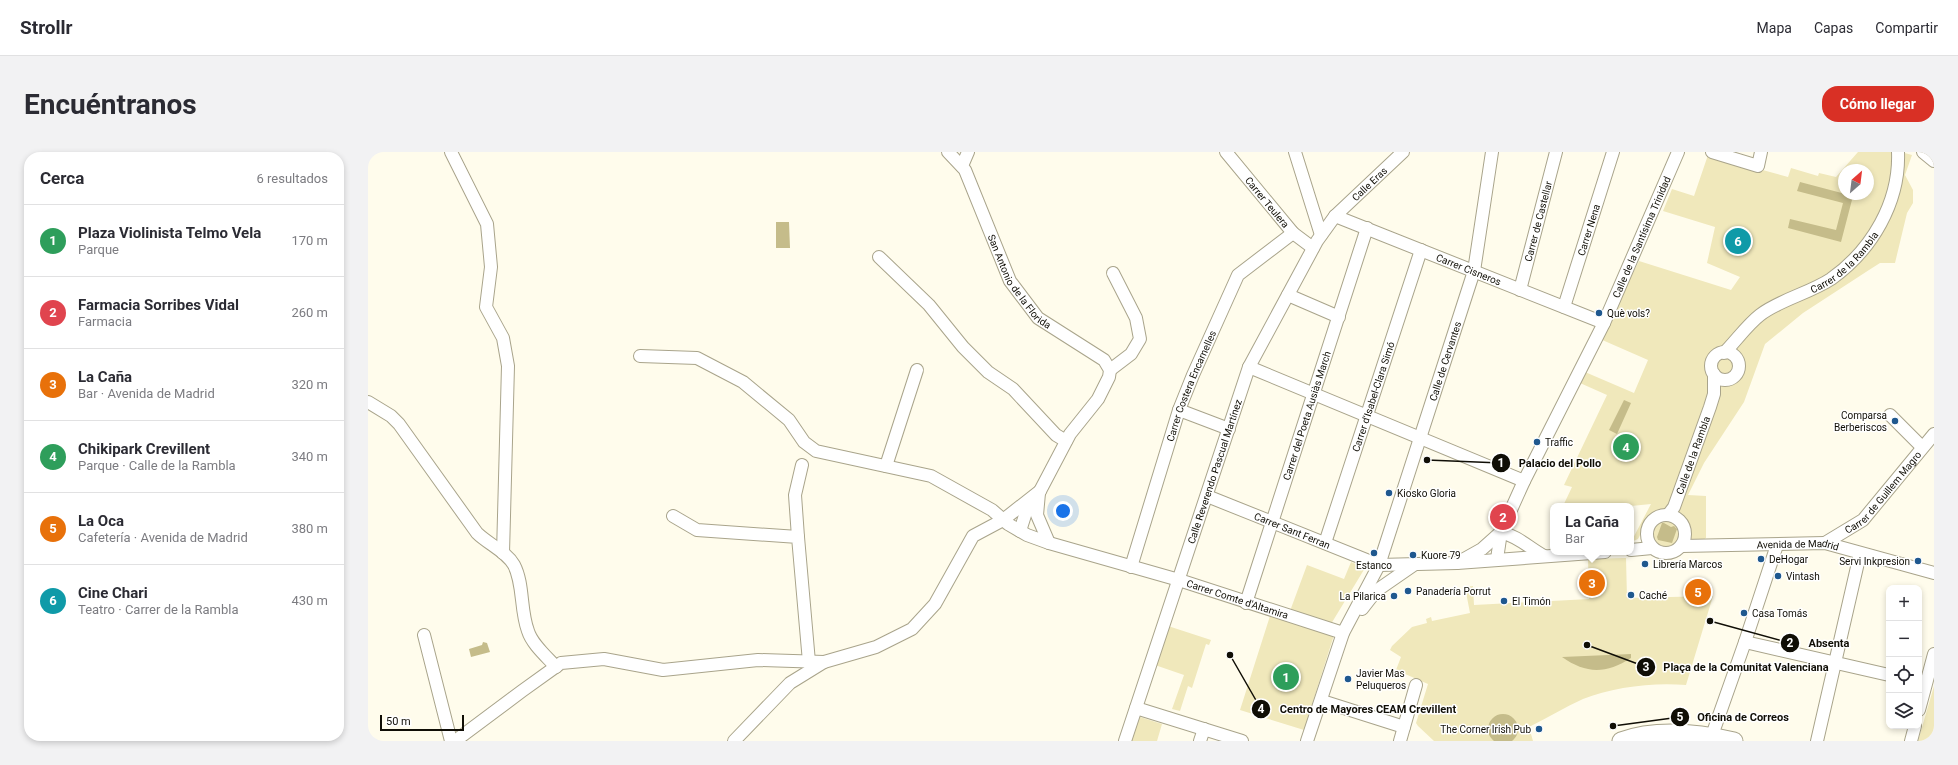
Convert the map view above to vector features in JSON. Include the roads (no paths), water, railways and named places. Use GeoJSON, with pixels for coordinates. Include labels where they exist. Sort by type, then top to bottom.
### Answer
{"type":"FeatureCollection","features":[{"type":"Feature","properties":{"kind":"highway"},"geometry":{"type":"LineString","coordinates":[[1621,741],[1668,733],[1734,741]]}},
{"type":"Feature","properties":{"kind":"street"},"geometry":{"type":"LineString","coordinates":[[451,152],[487,224],[491,267],[486,307],[503,338],[508,366],[503,553]]}},
{"type":"Feature","properties":{"kind":"street","name":"San Antonio de la Florida"},"geometry":{"type":"LineString","coordinates":[[948,152],[965,170],[991,230],[1010,281],[1038,318],[1104,360],[1110,370]]}},
{"type":"Feature","properties":{"kind":"street","name":"San Antonio de la Florida"},"geometry":{"type":"LineString","coordinates":[[959,152],[962,166]]}},
{"type":"Feature","properties":{"kind":"street"},"geometry":{"type":"LineString","coordinates":[[962,166],[968,152]]}},
{"type":"Feature","properties":{"kind":"street","name":"Carrer Teulera"},"geometry":{"type":"LineString","coordinates":[[1226,152],[1293,233],[1313,248]]}},
{"type":"Feature","properties":{"kind":"street"},"geometry":{"type":"LineString","coordinates":[[1295,152],[1321,235]]}},
{"type":"Feature","properties":{"kind":"street","name":"Calle Eras"},"geometry":{"type":"LineString","coordinates":[[1335,216],[1403,152]]}},
{"type":"Feature","properties":{"kind":"street","name":"Calle de Cervantes"},"geometry":{"type":"LineString","coordinates":[[1378,565],[1474,271],[1492,152]]}},
{"type":"Feature","properties":{"kind":"street","name":"Carrer de Castellar"},"geometry":{"type":"LineString","coordinates":[[1520,290],[1556,152]]}},
{"type":"Feature","properties":{"kind":"street","name":"Carrer Nena"},"geometry":{"type":"LineString","coordinates":[[1564,307],[1613,152]]}},
{"type":"Feature","properties":{"kind":"street","name":"Calle de la Santísima Trinidad"},"geometry":{"type":"LineString","coordinates":[[1457,563],[1482,549],[1501,532],[1524,481],[1604,323],[1678,152]]}},
{"type":"Feature","properties":{"kind":"street"},"geometry":{"type":"LineString","coordinates":[[1712,152],[1758,166],[1761,152]]}},
{"type":"Feature","properties":{"kind":"street","name":"Carrer de la Rambla"},"geometry":{"type":"LineString","coordinates":[[1724,353],[1760,315],[1830,279],[1863,251],[1888,211],[1898,171],[1898,152]]}},
{"type":"Feature","properties":{"kind":"street"},"geometry":{"type":"LineString","coordinates":[[1924,152],[1934,161]]}},
{"type":"Feature","properties":{"kind":"street","name":"Calle Reverendo Pascual Martínez"},"geometry":{"type":"LineString","coordinates":[[1125,741],[1250,367],[1313,248],[1335,216]]}},
{"type":"Feature","properties":{"kind":"street","name":"Carrer Cisneros"},"geometry":{"type":"LineString","coordinates":[[1335,216],[1604,323]]}},
{"type":"Feature","properties":{"kind":"street","name":"Carrer del Poeta Ausiàs March"},"geometry":{"type":"LineString","coordinates":[[1246,603],[1367,228]]}},
{"type":"Feature","properties":{"kind":"street","name":"Carrer Costera Encarnelles"},"geometry":{"type":"LineString","coordinates":[[1131,566],[1180,410],[1193,375],[1238,275],[1293,233]]}},
{"type":"Feature","properties":{"kind":"street","name":"Carrer d'Isabel-Clara Simó"},"geometry":{"type":"LineString","coordinates":[[1326,543],[1421,250]]}},
{"type":"Feature","properties":{"kind":"street"},"geometry":{"type":"LineString","coordinates":[[879,257],[929,305],[963,347],[988,372],[1013,389],[1056,435],[1066,441]]}},
{"type":"Feature","properties":{"kind":"street"},"geometry":{"type":"LineString","coordinates":[[1023,533],[1027,508],[1040,491],[1066,441],[1098,399],[1110,377],[1110,370],[1131,354],[1140,340],[1136,318],[1114,274]]}},
{"type":"Feature","properties":{"kind":"street"},"geometry":{"type":"LineString","coordinates":[[1288,295],[1339,317]]}},
{"type":"Feature","properties":{"kind":"street"},"geometry":{"type":"LineString","coordinates":[[1736,358],[1733,355],[1724,353],[1716,355],[1712,362],[1714,374],[1720,379],[1728,380],[1736,376],[1738,371],[1738,362],[1736,358],[1740,336]]}},
{"type":"Feature","properties":{"kind":"street","name":"Carrer Comte d'Altamira"},"geometry":{"type":"LineString","coordinates":[[640,356],[697,358],[743,382],[789,420],[804,442],[816,451],[931,476],[992,510],[1003,520],[1023,533],[1049,543],[1179,580],[1246,603],[1343,633]]}},
{"type":"Feature","properties":{"kind":"street"},"geometry":{"type":"LineString","coordinates":[[1250,367],[1367,417],[1524,481]]}},
{"type":"Feature","properties":{"kind":"street"},"geometry":{"type":"LineString","coordinates":[[886,466],[917,370]]}},
{"type":"Feature","properties":{"kind":"street","name":"Calle de la Rambla"},"geometry":{"type":"LineString","coordinates":[[1668,515],[1674,507],[1714,394],[1714,374]]}},
{"type":"Feature","properties":{"kind":"street","name":"Calle de la Rambla"},"geometry":{"type":"LineString","coordinates":[[1714,394],[1728,380]]}},
{"type":"Feature","properties":{"kind":"street"},"geometry":{"type":"LineString","coordinates":[[368,402],[390,416],[399,424],[477,532],[488,543],[510,559],[517,573],[528,631],[534,643],[556,667]]}},
{"type":"Feature","properties":{"kind":"street"},"geometry":{"type":"LineString","coordinates":[[1180,410],[1229,429]]}},
{"type":"Feature","properties":{"kind":"street"},"geometry":{"type":"LineString","coordinates":[[1890,415],[1922,447]]}},
{"type":"Feature","properties":{"kind":"street","name":"Carrer de Guillem Magro"},"geometry":{"type":"LineString","coordinates":[[1825,544],[1863,520],[1934,434]]}},
{"type":"Feature","properties":{"kind":"street"},"geometry":{"type":"LineString","coordinates":[[802,465],[795,495],[808,662]]}},
{"type":"Feature","properties":{"kind":"street"},"geometry":{"type":"LineString","coordinates":[[1040,491],[1037,515],[1049,543]]}},
{"type":"Feature","properties":{"kind":"street"},"geometry":{"type":"LineString","coordinates":[[734,741],[790,683],[824,662],[876,647],[912,629],[935,604],[973,536],[1003,520],[1040,491]]}},
{"type":"Feature","properties":{"kind":"street","name":"Carrer Sant Ferran"},"geometry":{"type":"LineString","coordinates":[[1207,496],[1378,565]]}},
{"type":"Feature","properties":{"kind":"street"},"geometry":{"type":"LineString","coordinates":[[1023,533],[1037,515]]}},
{"type":"Feature","properties":{"kind":"street"},"geometry":{"type":"LineString","coordinates":[[1668,515],[1677,518],[1685,528],[1686,534],[1682,546],[1671,553],[1658,552],[1652,548],[1647,536],[1649,524],[1659,516],[1668,515]]}},
{"type":"Feature","properties":{"kind":"street"},"geometry":{"type":"LineString","coordinates":[[673,516],[697,530],[798,538]]}},
{"type":"Feature","properties":{"kind":"street"},"geometry":{"type":"LineString","coordinates":[[1497,559],[1501,532],[1515,536],[1530,548],[1544,556]]}},
{"type":"Feature","properties":{"kind":"street","name":"Avenida de Madrid"},"geometry":{"type":"LineString","coordinates":[[1682,546],[1825,544],[1934,573]]}},
{"type":"Feature","properties":{"kind":"street"},"geometry":{"type":"LineString","coordinates":[[1710,738],[1746,642],[1777,545]]}},
{"type":"Feature","properties":{"kind":"street"},"geometry":{"type":"LineString","coordinates":[[1634,550],[1652,548]]}},
{"type":"Feature","properties":{"kind":"street"},"geometry":{"type":"LineString","coordinates":[[1817,741],[1860,554]]}},
{"type":"Feature","properties":{"kind":"street"},"geometry":{"type":"LineString","coordinates":[[1378,565],[1457,563],[1559,555]]}},
{"type":"Feature","properties":{"kind":"street"},"geometry":{"type":"LineString","coordinates":[[1343,633],[1376,590],[1415,564]]}},
{"type":"Feature","properties":{"kind":"street"},"geometry":{"type":"LineString","coordinates":[[1376,590],[1378,565]]}},
{"type":"Feature","properties":{"kind":"street"},"geometry":{"type":"LineString","coordinates":[[1307,741],[1322,701],[1343,633],[1378,565]]}},
{"type":"Feature","properties":{"kind":"street"},"geometry":{"type":"LineString","coordinates":[[424,634],[451,741]]}},
{"type":"Feature","properties":{"kind":"street"},"geometry":{"type":"LineString","coordinates":[[1746,642],[1886,674]]}},
{"type":"Feature","properties":{"kind":"street"},"geometry":{"type":"LineString","coordinates":[[1921,693],[1923,682],[1934,654]]}},
{"type":"Feature","properties":{"kind":"street"},"geometry":{"type":"LineString","coordinates":[[455,741],[561,663],[604,658],[663,670],[758,660],[824,662]]}},
{"type":"Feature","properties":{"kind":"street"},"geometry":{"type":"LineString","coordinates":[[1400,741],[1416,685]]}},
{"type":"Feature","properties":{"kind":"street"},"geometry":{"type":"LineString","coordinates":[[1322,701],[1404,727]]}},
{"type":"Feature","properties":{"kind":"street"},"geometry":{"type":"LineString","coordinates":[[1136,708],[1242,741]]}},
{"type":"Feature","properties":{"kind":"street"},"geometry":{"type":"LineString","coordinates":[[1200,741],[1204,729]]}},
{"type":"Feature","properties":{"kind":"street"},"geometry":{"type":"LineString","coordinates":[[1911,741],[1914,729]]}},
{"type":"Feature","properties":{"kind":"place","name":"Cine Chari"},"geometry":{"type":"Point","coordinates":[1738,241]}},
{"type":"Feature","properties":{"kind":"place","name":"Què vols?"},"geometry":{"type":"Point","coordinates":[1599,313]}},
{"type":"Feature","properties":{"kind":"place","name":"Comparsa Berberiscos"},"geometry":{"type":"Point","coordinates":[1895,421]}},
{"type":"Feature","properties":{"kind":"place","name":"Traffic"},"geometry":{"type":"Point","coordinates":[1537,442]}},
{"type":"Feature","properties":{"kind":"place","name":"Chikipark Crevillent"},"geometry":{"type":"Point","coordinates":[1626,447]}},
{"type":"Feature","properties":{"kind":"place","name":"Palacio del Pollo"},"geometry":{"type":"Point","coordinates":[1427,460]}},
{"type":"Feature","properties":{"kind":"place","name":"Kiosko Gloria"},"geometry":{"type":"Point","coordinates":[1389,493]}},
{"type":"Feature","properties":{"kind":"place","name":"Farmacia Sorribes Vidal"},"geometry":{"type":"Point","coordinates":[1503,517]}},
{"type":"Feature","properties":{"kind":"place","name":"Estanco"},"geometry":{"type":"Point","coordinates":[1374,553]}},
{"type":"Feature","properties":{"kind":"place","name":"Kuore 79"},"geometry":{"type":"Point","coordinates":[1413,555]}},
{"type":"Feature","properties":{"kind":"place","name":"DeHogar"},"geometry":{"type":"Point","coordinates":[1761,559]}},
{"type":"Feature","properties":{"kind":"place","name":"Servi Inkpresion"},"geometry":{"type":"Point","coordinates":[1918,561]}},
{"type":"Feature","properties":{"kind":"place","name":"Librería Marcos"},"geometry":{"type":"Point","coordinates":[1645,564]}},
{"type":"Feature","properties":{"kind":"place","name":"Vintash"},"geometry":{"type":"Point","coordinates":[1778,576]}},
{"type":"Feature","properties":{"kind":"place","name":"La Caña"},"geometry":{"type":"Point","coordinates":[1592,583]}},
{"type":"Feature","properties":{"kind":"place","name":"Panadería Porrut"},"geometry":{"type":"Point","coordinates":[1408,591]}},
{"type":"Feature","properties":{"kind":"place","name":"La Oca"},"geometry":{"type":"Point","coordinates":[1698,592]}},
{"type":"Feature","properties":{"kind":"place","name":"Caché"},"geometry":{"type":"Point","coordinates":[1631,595]}},
{"type":"Feature","properties":{"kind":"place","name":"La Pilarica"},"geometry":{"type":"Point","coordinates":[1394,596]}},
{"type":"Feature","properties":{"kind":"place","name":"El Timón"},"geometry":{"type":"Point","coordinates":[1504,601]}},
{"type":"Feature","properties":{"kind":"place","name":"Casa Tomás"},"geometry":{"type":"Point","coordinates":[1744,613]}},
{"type":"Feature","properties":{"kind":"place","name":"Absenta"},"geometry":{"type":"Point","coordinates":[1710,621]}},
{"type":"Feature","properties":{"kind":"place","name":"Plaça de la Comunitat Valenciana"},"geometry":{"type":"Point","coordinates":[1587,645]}},
{"type":"Feature","properties":{"kind":"place","name":"Centro de Mayores CEAM Crevillent"},"geometry":{"type":"Point","coordinates":[1230,655]}},
{"type":"Feature","properties":{"kind":"place","name":"Plaza Violinista Telmo Vela"},"geometry":{"type":"Point","coordinates":[1286,677]}},
{"type":"Feature","properties":{"kind":"place","name":"Javier Mas Peluqueros"},"geometry":{"type":"Point","coordinates":[1348,679]}},
{"type":"Feature","properties":{"kind":"place","name":"Oficina de Correos"},"geometry":{"type":"Point","coordinates":[1613,726]}},
{"type":"Feature","properties":{"kind":"place","name":"The Corner Irish Pub"},"geometry":{"type":"Point","coordinates":[1539,729]}}]}
